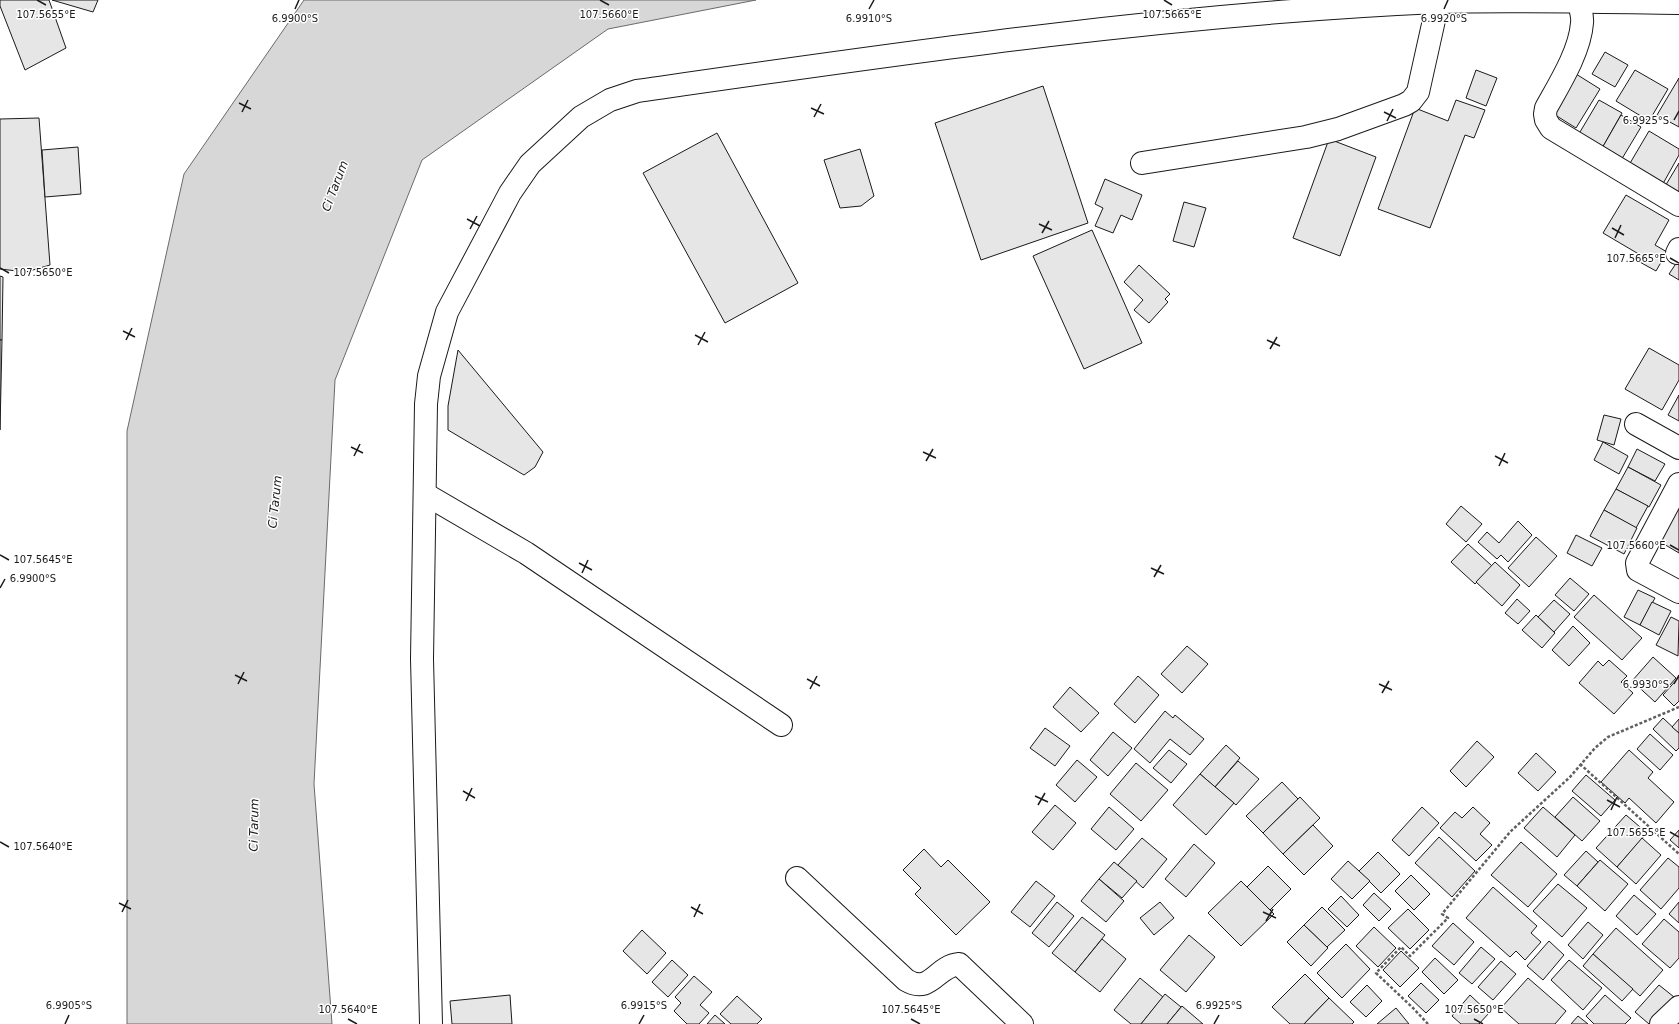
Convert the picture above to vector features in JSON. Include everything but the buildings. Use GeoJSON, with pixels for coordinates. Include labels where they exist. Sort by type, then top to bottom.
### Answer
{"type":"FeatureCollection","features":[{"type":"Feature","properties":{"kind":"street"},"geometry":{"type":"LineString","coordinates":[[1142,163],[1306,137],[1338,129],[1404,105],[1411,101],[1418,92],[1438,2]]}},
{"type":"Feature","properties":{"kind":"street"},"geometry":{"type":"LineString","coordinates":[[431,1024],[422,659],[427,397],[431,369],[447,312],[494,222],[530,164],[581,117],[610,100],[637,91],[945,47],[1212,17],[1438,2],[1679,3]]}},
{"type":"Feature","properties":{"kind":"street"},"geometry":{"type":"LineString","coordinates":[[1578,2],[1582,22],[1580,37],[1565,74],[1546,108],[1544,114],[1546,120],[1551,128],[1679,205]]}},
{"type":"Feature","properties":{"kind":"street"},"geometry":{"type":"LineString","coordinates":[[1636,424],[1679,448]]}},
{"type":"Feature","properties":{"kind":"street"},"geometry":{"type":"LineString","coordinates":[[1679,484],[1637,563],[1637,567],[1638,570],[1679,592]]}},
{"type":"Feature","properties":{"kind":"street"},"geometry":{"type":"LineString","coordinates":[[425,494],[526,553],[781,724]]}},
{"type":"Feature","properties":{"kind":"street"},"geometry":{"type":"LineString","coordinates":[[797,878],[906,980],[915,986],[924,985],[952,964],[958,964],[1022,1024]]}},
{"type":"Feature","properties":{"kind":"street"},"geometry":{"type":"LineString","coordinates":[[1662,1024],[1679,1007]]}},
{"type":"Feature","properties":{"kind":"path"},"geometry":{"type":"LineString","coordinates":[[1428,1024],[1376,973],[1401,947],[1410,956],[1448,918],[1442,914],[1510,832],[1608,738],[1679,707]]}},
{"type":"Feature","properties":{"kind":"path"},"geometry":{"type":"LineString","coordinates":[[1580,764],[1679,854]]}},
{"type":"Feature","properties":{"kind":"water","name":"Ci Tarum"},"geometry":{"type":"Polygon","coordinates":[[[304,0],[756,0],[608,29],[422,160],[335,380],[314,784],[332,1024],[127,1024],[127,431],[184,174],[304,0]]]}}]}
